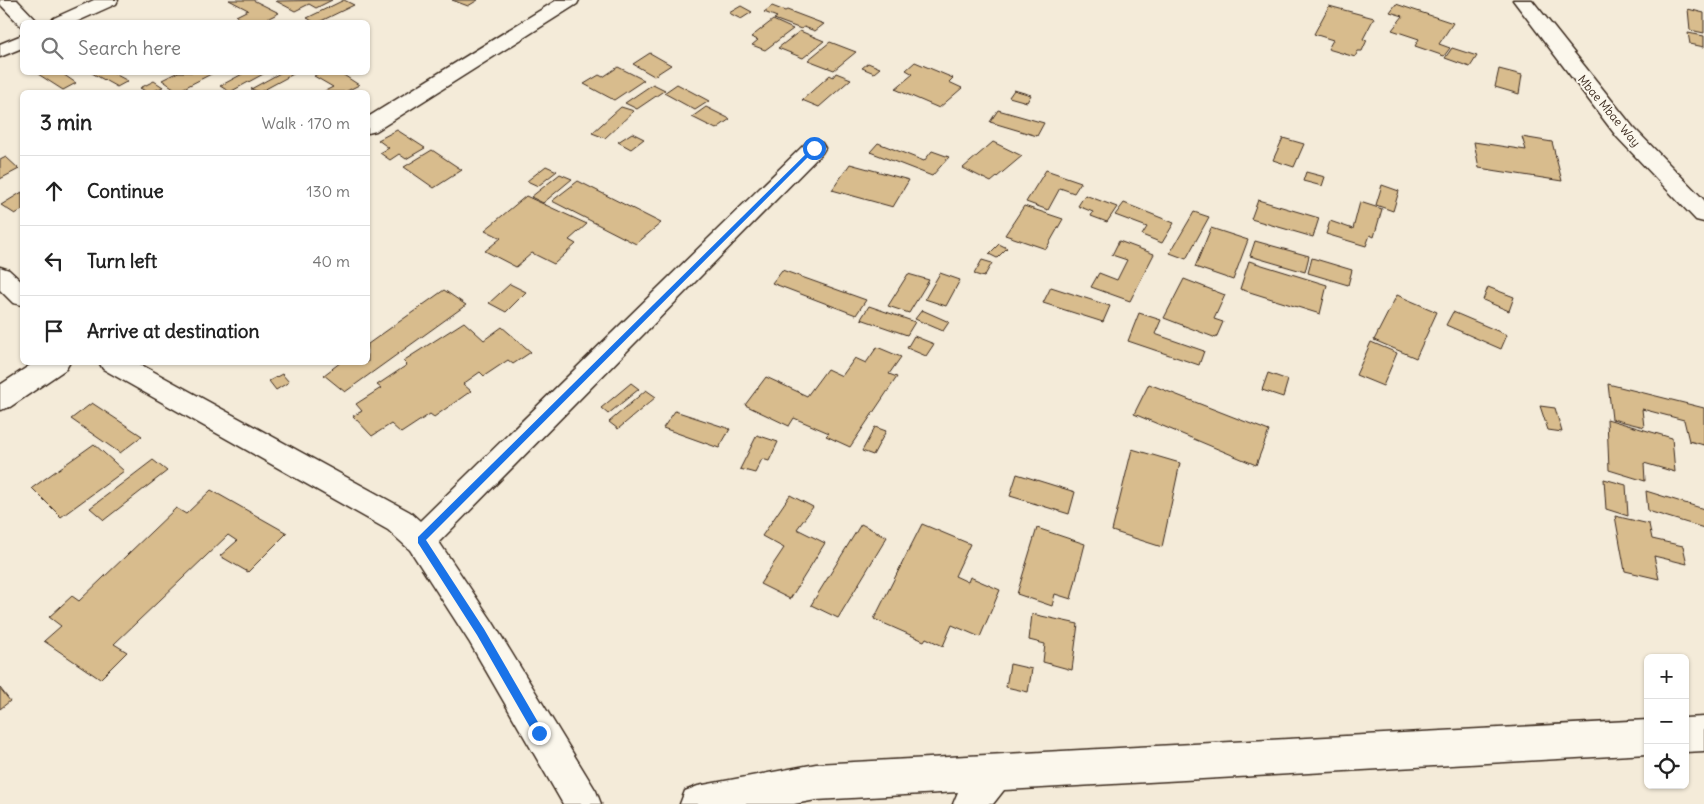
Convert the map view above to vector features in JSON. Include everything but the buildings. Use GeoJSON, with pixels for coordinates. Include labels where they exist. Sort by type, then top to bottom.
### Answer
{"type":"FeatureCollection","features":[{"type":"Feature","properties":{"kind":"street"},"geometry":{"type":"LineString","coordinates":[[7,0],[26,20]]}},
{"type":"Feature","properties":{"kind":"street"},"geometry":{"type":"LineString","coordinates":[[65,20],[109,0]]}},
{"type":"Feature","properties":{"kind":"street"},"geometry":{"type":"LineString","coordinates":[[370,125],[570,0]]}},
{"type":"Feature","properties":{"kind":"street","name":"Mbae Mbae Way"},"geometry":{"type":"LineString","coordinates":[[1522,0],[1625,132],[1704,214]]}},
{"type":"Feature","properties":{"kind":"street"},"geometry":{"type":"LineString","coordinates":[[0,51],[20,42]]}},
{"type":"Feature","properties":{"kind":"street"},"geometry":{"type":"LineString","coordinates":[[421,540],[814,148]]}},
{"type":"Feature","properties":{"kind":"street"},"geometry":{"type":"LineString","coordinates":[[0,276],[20,294]]}},
{"type":"Feature","properties":{"kind":"street"},"geometry":{"type":"LineString","coordinates":[[0,399],[53,365]]}},
{"type":"Feature","properties":{"kind":"street"},"geometry":{"type":"LineString","coordinates":[[117,365],[399,521],[421,540],[481,632],[583,804]]}},
{"type":"Feature","properties":{"kind":"street"},"geometry":{"type":"LineString","coordinates":[[1689,735],[1704,734]]}},
{"type":"Feature","properties":{"kind":"street"},"geometry":{"type":"LineString","coordinates":[[698,804],[816,782],[1644,737]]}},
{"type":"Feature","properties":{"kind":"street"},"geometry":{"type":"LineString","coordinates":[[971,804],[995,772]]}},
{"type":"Feature","properties":{"kind":"route"},"geometry":{"type":"LineString","coordinates":[[539,733],[481,632],[421,540],[814,148]]}}]}
